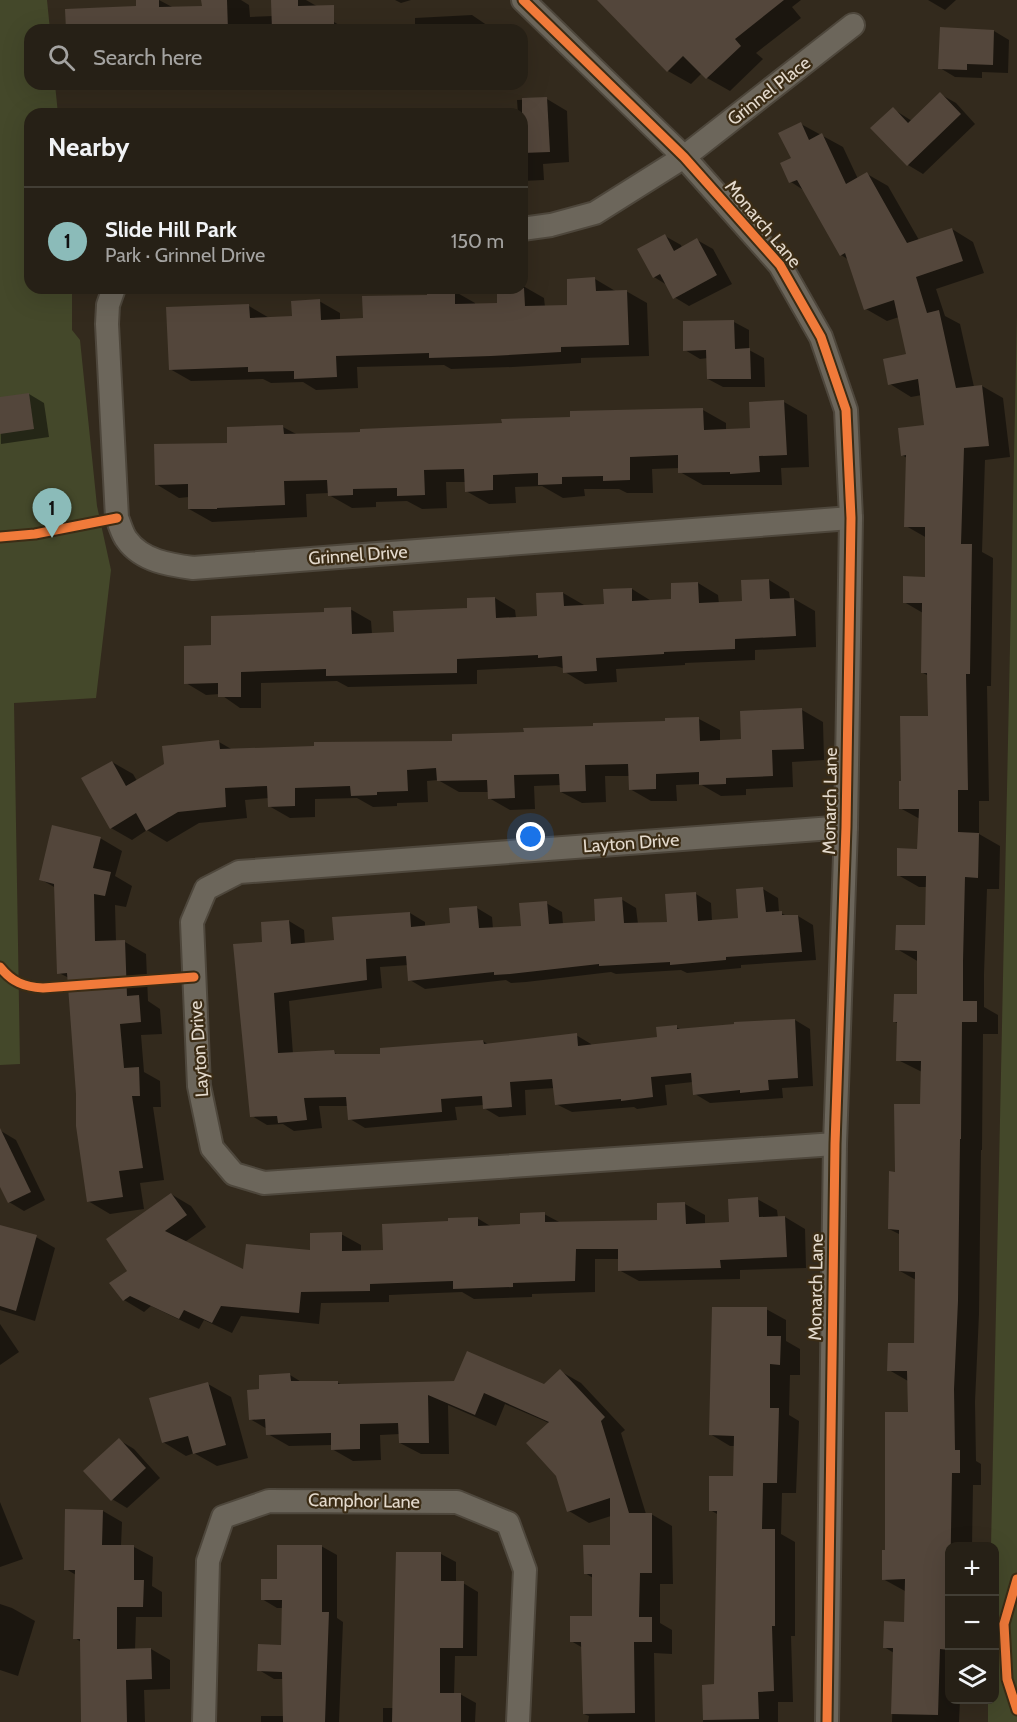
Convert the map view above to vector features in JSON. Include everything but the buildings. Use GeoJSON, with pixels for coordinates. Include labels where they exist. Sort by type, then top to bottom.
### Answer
{"type":"FeatureCollection","features":[{"type":"Feature","properties":{"kind":"street","name":"Monarch Lane"},"geometry":{"type":"LineString","coordinates":[[523,0],[684,157],[780,265],[821,337],[846,410],[851,518],[846,827],[835,1144],[827,1722]]}},
{"type":"Feature","properties":{"kind":"street","name":"Grinnel Place"},"geometry":{"type":"LineString","coordinates":[[684,157],[853,25]]}},
{"type":"Feature","properties":{"kind":"street"},"geometry":{"type":"LineString","coordinates":[[528,228],[551,225],[595,213],[684,157]]}},
{"type":"Feature","properties":{"kind":"street","name":"Grinnel Drive"},"geometry":{"type":"LineString","coordinates":[[112,294],[108,305],[107,324],[117,518],[126,540],[145,556],[169,564],[193,568],[851,518]]}},
{"type":"Feature","properties":{"kind":"street","name":"Layton Drive"},"geometry":{"type":"LineString","coordinates":[[835,1144],[264,1183],[234,1174],[212,1148],[199,1086],[192,922],[207,889],[239,872],[846,827]]}},
{"type":"Feature","properties":{"kind":"street","name":"Camphor Lane"},"geometry":{"type":"LineString","coordinates":[[204,1722],[208,1561],[224,1518],[269,1501],[457,1502],[508,1522],[525,1570],[518,1722]]}},
{"type":"Feature","properties":{"kind":"green space"},"geometry":{"type":"Polygon","coordinates":[[[0,0],[47,0],[49,24],[24,24],[24,90],[56,90],[57,108],[24,108],[24,294],[72,294],[72,330],[80,340],[97,506],[111,570],[96,698],[14,703],[20,1064],[0,1065],[0,0]]]}},
{"type":"Feature","properties":{"kind":"green space"},"geometry":{"type":"Polygon","coordinates":[[[1017,315],[1017,1722],[988,1722],[988,1704],[999,1704],[999,1542],[991,1542],[1017,315]]]}},
{"type":"Feature","properties":{"kind":"cycle path"},"geometry":{"type":"LineString","coordinates":[[523,0],[684,157],[780,265],[821,337],[846,410],[851,518],[846,827],[835,1144],[827,1722]]}},
{"type":"Feature","properties":{"kind":"cycle path"},"geometry":{"type":"LineString","coordinates":[[0,537],[35,534],[117,518]]}},
{"type":"Feature","properties":{"kind":"cycle path"},"geometry":{"type":"LineString","coordinates":[[0,967],[19,983],[43,988],[194,977]]}},
{"type":"Feature","properties":{"kind":"cycle path"},"geometry":{"type":"LineString","coordinates":[[1017,1579],[1004,1624],[1007,1679],[1017,1710]]}},
{"type":"Feature","properties":{"kind":"place","name":"Slide Hill Park"},"geometry":{"type":"Point","coordinates":[52,538]}}]}
